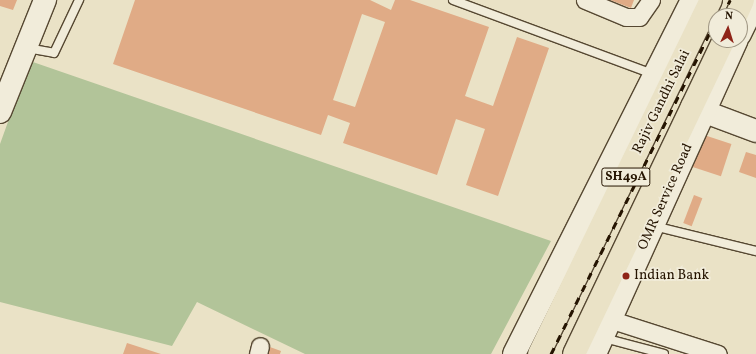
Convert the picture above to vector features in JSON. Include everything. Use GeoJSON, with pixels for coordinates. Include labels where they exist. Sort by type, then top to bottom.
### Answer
{"type":"FeatureCollection","features":[{"type":"Feature","properties":{"kind":"main road","name":"Rajiv Gandhi Salai"},"geometry":{"type":"LineString","coordinates":[[539,354],[711,0]]}},
{"type":"Feature","properties":{"kind":"main road","name":"Rajiv Gandhi Salai"},"geometry":{"type":"LineString","coordinates":[[574,354],[698,110],[721,48]]}},
{"type":"Feature","properties":{"kind":"street"},"geometry":{"type":"LineString","coordinates":[[0,112],[23,46],[45,0]]}},
{"type":"Feature","properties":{"kind":"street"},"geometry":{"type":"LineString","coordinates":[[585,0],[626,17],[639,17],[651,0]]}},
{"type":"Feature","properties":{"kind":"street"},"geometry":{"type":"LineString","coordinates":[[514,354],[692,0]]}},
{"type":"Feature","properties":{"kind":"street"},"geometry":{"type":"LineString","coordinates":[[748,18],[756,1]]}},
{"type":"Feature","properties":{"kind":"street","name":"OMR Service Road"},"geometry":{"type":"LineString","coordinates":[[604,337],[653,225],[698,110],[733,48]]}},
{"type":"Feature","properties":{"kind":"street"},"geometry":{"type":"LineString","coordinates":[[698,110],[756,131]]}},
{"type":"Feature","properties":{"kind":"street"},"geometry":{"type":"LineString","coordinates":[[604,337],[718,354]]}},
{"type":"Feature","properties":{"kind":"lane"},"geometry":{"type":"LineString","coordinates":[[23,46],[54,53],[79,0]]}},
{"type":"Feature","properties":{"kind":"lane"},"geometry":{"type":"LineString","coordinates":[[453,0],[654,75]]}},
{"type":"Feature","properties":{"kind":"lane"},"geometry":{"type":"LineString","coordinates":[[653,225],[756,251]]}},
{"type":"Feature","properties":{"kind":"lane"},"geometry":{"type":"LineString","coordinates":[[604,337],[664,354]]}},
{"type":"Feature","properties":{"kind":"green space"},"geometry":{"type":"Polygon","coordinates":[[[30,61],[551,241],[491,354],[305,354],[197,302],[172,346],[0,302],[0,144],[30,61]]]}},
{"type":"Feature","properties":{"kind":"building"},"geometry":{"type":"Polygon","coordinates":[[[0,0],[17,0],[13,10],[0,6],[0,0]]]}},
{"type":"Feature","properties":{"kind":"building"},"geometry":{"type":"Polygon","coordinates":[[[135,0],[370,0],[391,10],[395,0],[410,0],[489,27],[465,96],[493,106],[517,37],[549,48],[498,196],[466,185],[485,129],[456,119],[437,175],[343,143],[350,123],[328,115],[321,135],[113,64],[135,0]],[[362,14],[333,100],[355,107],[385,22],[362,14]]]}},
{"type":"Feature","properties":{"kind":"building"},"geometry":{"type":"Polygon","coordinates":[[[610,0],[634,0],[631,8],[610,0]]]}},
{"type":"Feature","properties":{"kind":"building"},"geometry":{"type":"Polygon","coordinates":[[[701,134],[731,144],[721,176],[690,166],[701,134]]]}},
{"type":"Feature","properties":{"kind":"building"},"geometry":{"type":"Polygon","coordinates":[[[746,152],[756,155],[756,178],[739,172],[746,152]]]}},
{"type":"Feature","properties":{"kind":"building"},"geometry":{"type":"Polygon","coordinates":[[[694,195],[702,198],[692,226],[683,223],[694,195]]]}},
{"type":"Feature","properties":{"kind":"building"},"geometry":{"type":"Polygon","coordinates":[[[127,343],[161,354],[123,354],[127,343]]]}},
{"type":"Feature","properties":{"kind":"building"},"geometry":{"type":"Polygon","coordinates":[[[267,346],[281,351],[280,354],[264,354],[267,346]]]}},
{"type":"Feature","properties":{"kind":"railway"},"geometry":{"type":"LineString","coordinates":[[726,8],[730,0]]}},
{"type":"Feature","properties":{"kind":"railway"},"geometry":{"type":"LineString","coordinates":[[551,354],[708,36]]}},
{"type":"Feature","properties":{"kind":"place","name":"Indian Bank"},"geometry":{"type":"Point","coordinates":[626,276]}}]}
